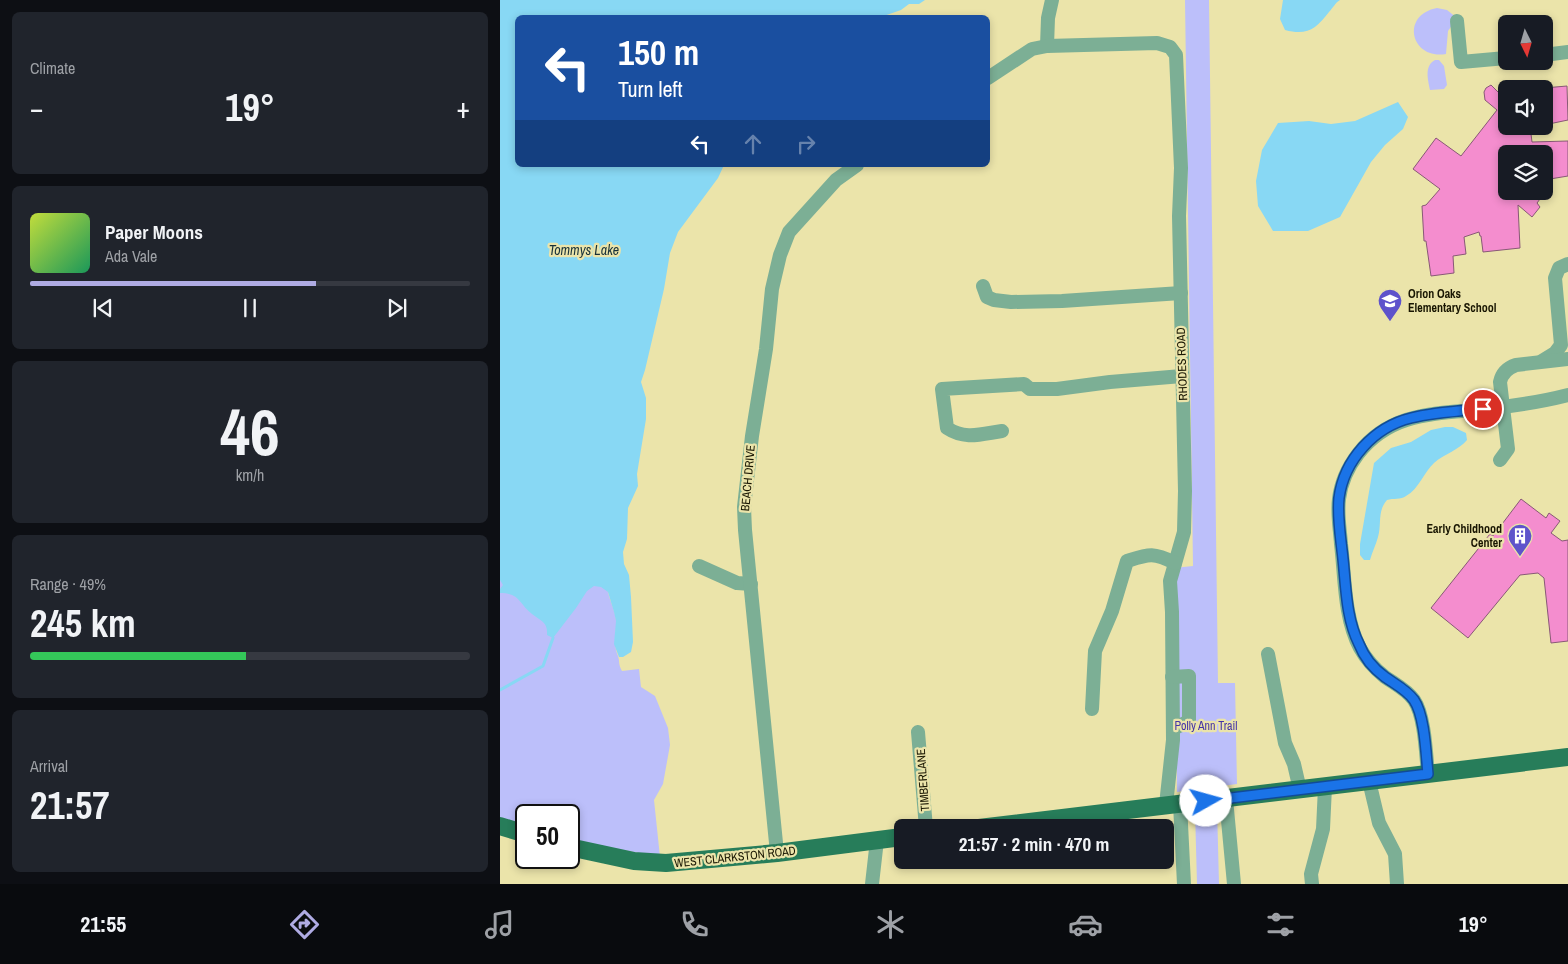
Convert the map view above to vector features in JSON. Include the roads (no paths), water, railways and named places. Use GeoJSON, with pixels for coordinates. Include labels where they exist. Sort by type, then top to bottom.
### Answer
{"type":"FeatureCollection","features":[{"type":"Feature","properties":{"kind":"main road"},"geometry":{"type":"LineString","coordinates":[[1055,819],[1568,757]]}},
{"type":"Feature","properties":{"kind":"main road"},"geometry":{"type":"LineString","coordinates":[[500,826],[515,831]]}},
{"type":"Feature","properties":{"kind":"main road","name":"WEST CLARKSTON ROAD"},"geometry":{"type":"LineString","coordinates":[[580,849],[634,861],[666,863],[777,853],[894,838]]}},
{"type":"Feature","properties":{"kind":"street"},"geometry":{"type":"LineString","coordinates":[[990,77],[1032,49],[1047,46],[1048,18],[1052,0]]}},
{"type":"Feature","properties":{"kind":"street"},"geometry":{"type":"LineString","coordinates":[[1457,21],[1461,62],[1498,59]]}},
{"type":"Feature","properties":{"kind":"street","name":"RHODES ROAD"},"geometry":{"type":"LineString","coordinates":[[1047,46],[1158,43],[1170,47],[1176,55],[1181,168],[1179,216],[1185,490],[1184,532],[1170,580],[1173,805],[1184,884]]}},
{"type":"Feature","properties":{"kind":"street"},"geometry":{"type":"LineString","coordinates":[[1553,53],[1568,52]]}},
{"type":"Feature","properties":{"kind":"street","name":"BEACH DRIVE"},"geometry":{"type":"LineString","coordinates":[[777,853],[744,507],[752,436],[766,348],[772,289],[780,255],[789,232],[836,180],[854,167]]}},
{"type":"Feature","properties":{"kind":"street"},"geometry":{"type":"LineString","coordinates":[[1539,362],[1555,353],[1560,345],[1556,278],[1559,268],[1568,264]]}},
{"type":"Feature","properties":{"kind":"street"},"geometry":{"type":"LineString","coordinates":[[983,286],[987,297],[994,300],[1011,302],[1062,301],[1181,292]]}},
{"type":"Feature","properties":{"kind":"street"},"geometry":{"type":"LineString","coordinates":[[1500,460],[1508,449],[1500,382],[1505,371],[1516,365],[1568,359]]}},
{"type":"Feature","properties":{"kind":"street"},"geometry":{"type":"LineString","coordinates":[[1002,431],[964,436],[956,434],[947,428],[942,389],[1024,384],[1030,389],[1057,389],[1182,376]]}},
{"type":"Feature","properties":{"kind":"street"},"geometry":{"type":"LineString","coordinates":[[1428,774],[1421,717],[1417,704],[1410,695],[1384,676],[1368,659],[1358,643],[1353,630],[1338,514],[1339,497],[1347,471],[1356,456],[1374,436],[1402,420],[1421,415],[1503,407],[1568,396]]}},
{"type":"Feature","properties":{"kind":"street"},"geometry":{"type":"LineString","coordinates":[[1092,709],[1095,651],[1112,611],[1127,561],[1148,554],[1175,563]]}},
{"type":"Feature","properties":{"kind":"street"},"geometry":{"type":"LineString","coordinates":[[700,566],[736,583],[751,584]]}},
{"type":"Feature","properties":{"kind":"street"},"geometry":{"type":"LineString","coordinates":[[1268,654],[1284,743],[1294,764],[1300,790]]}},
{"type":"Feature","properties":{"kind":"street","name":"TIMBERLANE"},"geometry":{"type":"LineString","coordinates":[[918,732],[925,819]]}},
{"type":"Feature","properties":{"kind":"street"},"geometry":{"type":"LineString","coordinates":[[1369,781],[1379,823],[1394,854],[1397,884]]}},
{"type":"Feature","properties":{"kind":"street"},"geometry":{"type":"LineString","coordinates":[[1312,884],[1311,874],[1323,829],[1326,787]]}},
{"type":"Feature","properties":{"kind":"street"},"geometry":{"type":"LineString","coordinates":[[1226,799],[1234,884]]}},
{"type":"Feature","properties":{"kind":"street"},"geometry":{"type":"LineString","coordinates":[[872,884],[877,840]]}},
{"type":"Feature","properties":{"kind":"water","name":"Tommys Lake"},"geometry":{"type":"Polygon","coordinates":[[[500,0],[925,0],[919,4],[909,4],[901,10],[887,15],[515,15],[515,167],[723,167],[718,178],[678,232],[670,253],[664,289],[641,382],[646,398],[646,419],[637,474],[638,486],[628,508],[627,539],[623,552],[624,564],[629,575],[631,597],[633,642],[631,652],[623,657],[619,657],[614,644],[616,621],[614,612],[608,592],[601,587],[594,586],[587,591],[553,638],[547,635],[543,622],[519,600],[507,593],[500,593],[503,585],[500,580],[500,0]]]}},
{"type":"Feature","properties":{"kind":"water"},"geometry":{"type":"Polygon","coordinates":[[[1283,0],[1340,0],[1315,27],[1310,30],[1293,32],[1285,30],[1280,19],[1283,0]]]}},
{"type":"Feature","properties":{"kind":"water"},"geometry":{"type":"Polygon","coordinates":[[[1398,102],[1408,117],[1403,129],[1385,145],[1371,162],[1340,217],[1308,231],[1273,231],[1258,206],[1256,181],[1262,150],[1278,123],[1309,121],[1331,124],[1355,121],[1398,102]]]}},
{"type":"Feature","properties":{"kind":"water"},"geometry":{"type":"Polygon","coordinates":[[[1453,427],[1466,433],[1467,440],[1460,447],[1434,463],[1411,493],[1402,498],[1387,500],[1382,509],[1378,537],[1370,560],[1364,560],[1360,555],[1360,544],[1374,463],[1391,448],[1411,442],[1431,430],[1453,427]]]}},
{"type":"Feature","properties":{"kind":"waterway"},"geometry":{"type":"LineString","coordinates":[[500,690],[543,666],[553,638]]}},
{"type":"Feature","properties":{"kind":"place","name":"Orion Oaks Elementary School"},"geometry":{"type":"Point","coordinates":[1390,322]}},
{"type":"Feature","properties":{"kind":"place","name":"Early Childhood Center"},"geometry":{"type":"Point","coordinates":[1520,557]}},
{"type":"Feature","properties":{"kind":"park label","name":"Polly Ann Trail"},"geometry":{"type":"Point","coordinates":[1206,726]}}]}
